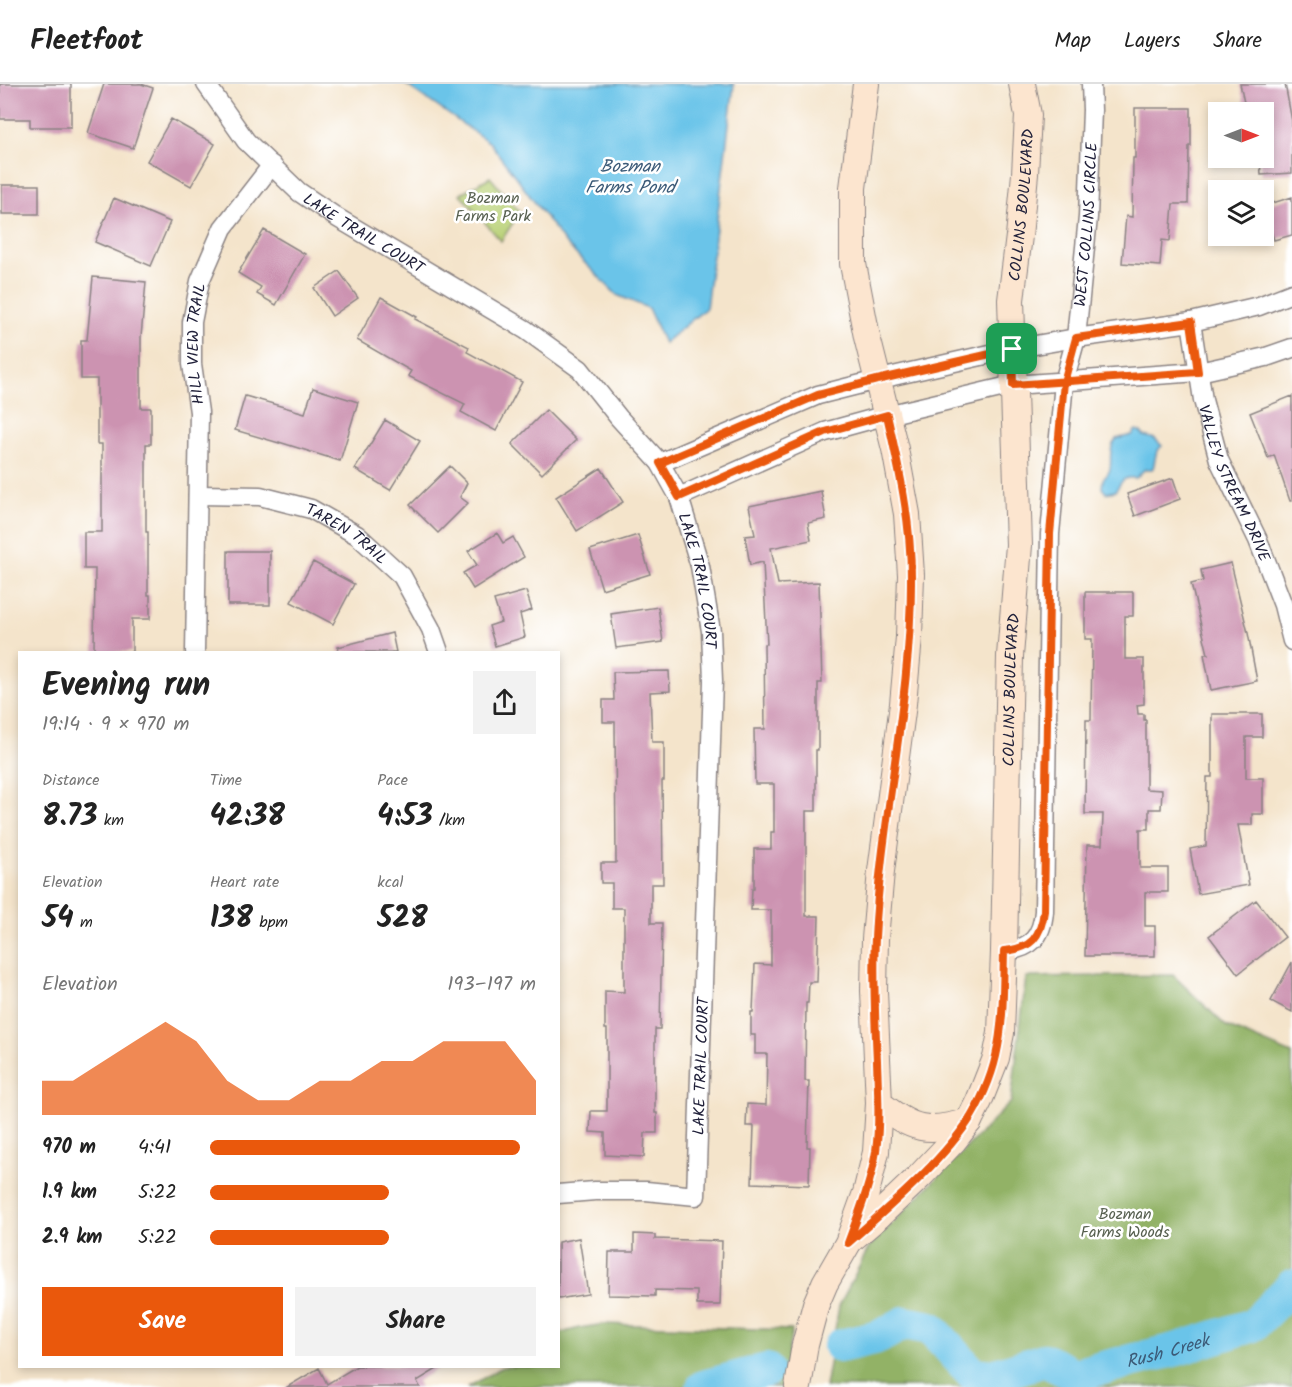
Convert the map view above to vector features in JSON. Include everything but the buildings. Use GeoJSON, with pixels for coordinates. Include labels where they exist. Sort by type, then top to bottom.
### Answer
{"type":"FeatureCollection","features":[{"type":"Feature","properties":{"kind":"street","name":"LAKE TRAIL COURT"},"geometry":{"type":"LineString","coordinates":[[206,84],[246,141],[299,192],[336,217],[526,330],[580,369],[660,463],[679,497],[700,566],[711,632],[713,681],[696,1196],[646,1191],[560,1194]]}},
{"type":"Feature","properties":{"kind":"street","name":"COLLINS BOULEVARD"},"geometry":{"type":"LineString","coordinates":[[798,1387],[816,1304],[848,1243],[866,1193],[877,1141],[879,1103],[874,991],[875,939],[881,871],[907,670],[911,607],[907,514],[895,448],[877,380],[853,264],[853,188],[866,84]]}},
{"type":"Feature","properties":{"kind":"street","name":"COLLINS BOULEVARD"},"geometry":{"type":"LineString","coordinates":[[848,1243],[920,1176],[954,1140],[969,1120],[996,1058],[1000,1033],[1004,951],[1010,656],[1019,545],[1011,300],[1022,205],[1028,115],[1022,84]]}},
{"type":"Feature","properties":{"kind":"street","name":"WEST COLLINS CIRCLE"},"geometry":{"type":"LineString","coordinates":[[1004,951],[1016,950],[1030,944],[1043,923],[1050,534],[1064,382],[1076,338],[1088,217],[1091,84]]}},
{"type":"Feature","properties":{"kind":"street","name":"HILL VIEW TRAIL"},"geometry":{"type":"LineString","coordinates":[[195,651],[200,412],[192,364],[192,322],[200,281],[223,228],[272,165]]}},
{"type":"Feature","properties":{"kind":"street"},"geometry":{"type":"LineString","coordinates":[[660,463],[818,395],[1012,349],[1191,322],[1259,306],[1292,293]]}},
{"type":"Feature","properties":{"kind":"street","name":"VALLEY STREAM DRIVE"},"geometry":{"type":"LineString","coordinates":[[1191,322],[1203,400],[1219,460],[1258,540],[1283,605],[1292,641]]}},
{"type":"Feature","properties":{"kind":"street"},"geometry":{"type":"LineString","coordinates":[[679,497],[825,432],[887,415],[1013,385],[1198,372],[1266,357],[1292,348]]}},
{"type":"Feature","properties":{"kind":"street","name":"TAREN TRAIL"},"geometry":{"type":"LineString","coordinates":[[198,495],[260,496],[311,509],[357,535],[402,576],[432,629],[439,651]]}},
{"type":"Feature","properties":{"kind":"street"},"geometry":{"type":"LineString","coordinates":[[879,1103],[896,1117],[924,1129],[938,1129],[969,1120]]}},
{"type":"Feature","properties":{"kind":"green space","name":"Bozman Farms Park"},"geometry":{"type":"Polygon","coordinates":[[[490,177],[520,212],[501,241],[460,194],[490,177]]]}},
{"type":"Feature","properties":{"kind":"green space","name":"Bozman Farms Woods"},"geometry":{"type":"Polygon","coordinates":[[[1173,975],[1226,1026],[1292,1054],[1292,1387],[825,1387],[839,1306],[869,1247],[1011,1102],[1026,977],[1173,975]]]}},
{"type":"Feature","properties":{"kind":"green space"},"geometry":{"type":"Polygon","coordinates":[[[605,1324],[792,1330],[782,1387],[468,1387],[500,1368],[560,1368],[560,1333],[605,1324]]]}},
{"type":"Feature","properties":{"kind":"water","name":"Bozman Farms Pond"},"geometry":{"type":"Polygon","coordinates":[[[405,84],[734,84],[706,308],[664,343],[648,308],[617,295],[566,244],[490,143],[405,84]]]}},
{"type":"Feature","properties":{"kind":"water"},"geometry":{"type":"Polygon","coordinates":[[[1136,430],[1144,436],[1155,439],[1162,446],[1156,453],[1153,468],[1145,469],[1136,478],[1125,479],[1115,491],[1106,493],[1102,488],[1103,479],[1110,470],[1113,445],[1116,439],[1132,435],[1136,430]]]}},
{"type":"Feature","properties":{"kind":"waterway","name":"Rush Creek"},"geometry":{"type":"LineString","coordinates":[[840,1346],[879,1337],[904,1323],[931,1328],[973,1374],[993,1376],[1044,1360],[1075,1375],[1178,1349],[1253,1325],[1292,1286]]}},
{"type":"Feature","properties":{"kind":"waterway","name":"Rush Creek"},"geometry":{"type":"LineString","coordinates":[[703,1387],[767,1370]]}},
{"type":"Feature","properties":{"kind":"route"},"geometry":{"type":"LineString","coordinates":[[1012,349],[818,395],[660,463],[679,497],[825,432],[887,415],[895,448],[907,514],[911,607],[907,670],[877,906],[874,991],[879,1103],[876,1152],[866,1193],[848,1243],[920,1176],[954,1140],[969,1120],[996,1058],[1002,1010],[1004,951],[1016,950],[1030,944],[1043,923],[1050,534],[1064,382],[1076,338],[1191,322],[1198,372],[1064,382],[1013,385],[1012,349]]}}]}
